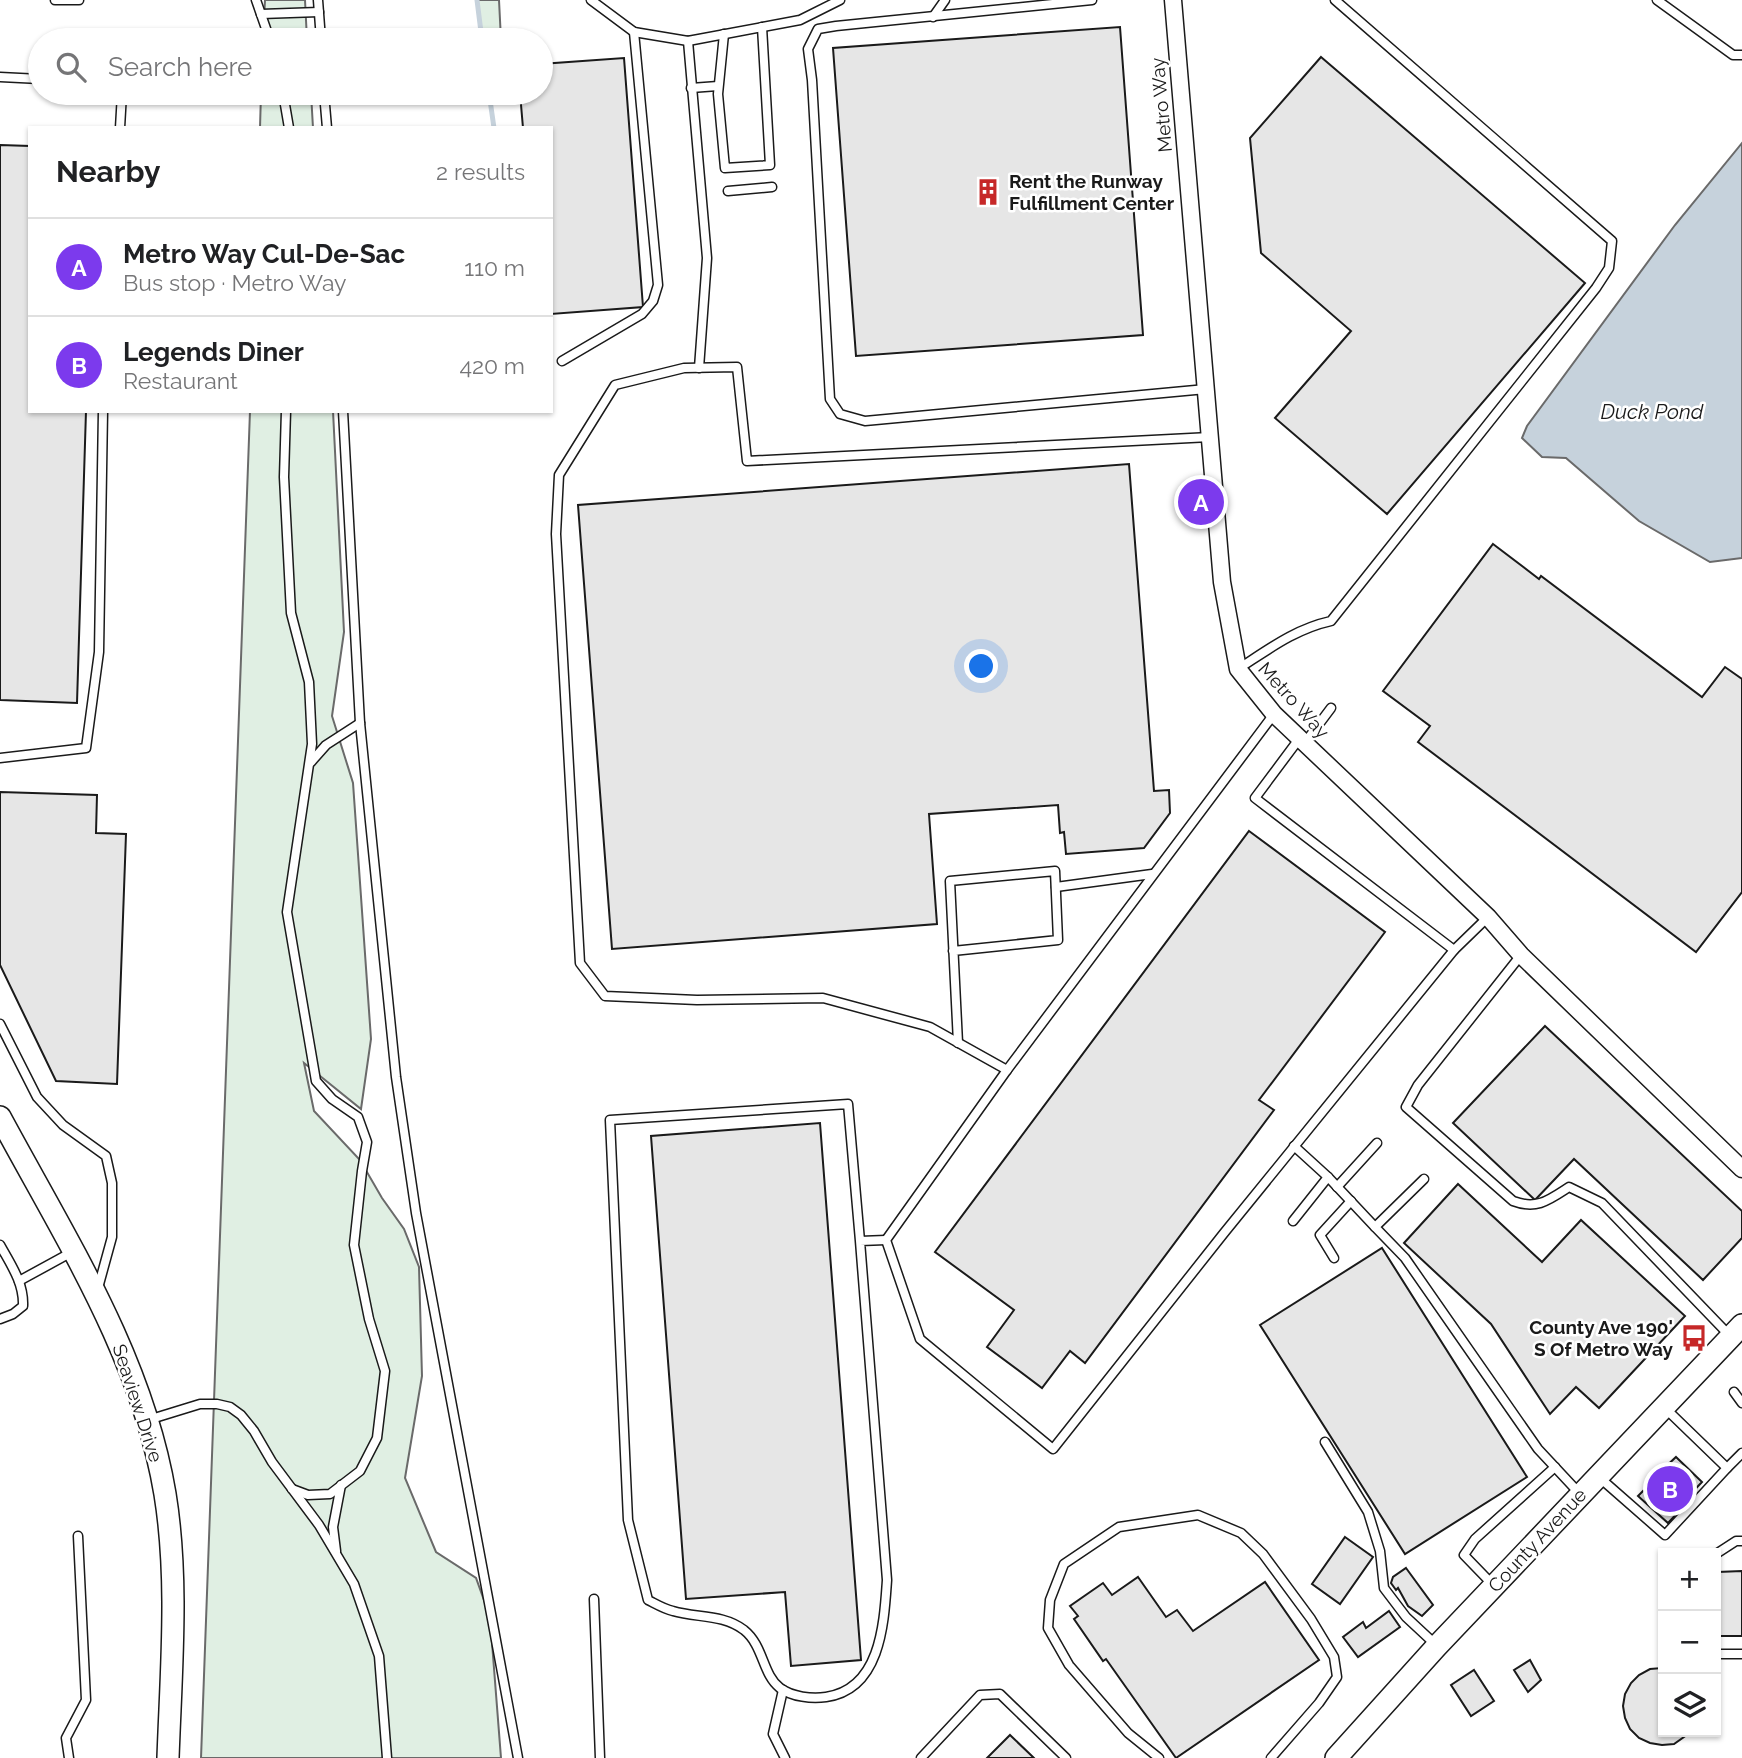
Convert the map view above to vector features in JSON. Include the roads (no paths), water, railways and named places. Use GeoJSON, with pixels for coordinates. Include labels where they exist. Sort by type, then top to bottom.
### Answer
{"type":"FeatureCollection","features":[{"type":"Feature","properties":{"kind":"main road","name":"Seaview Drive"},"geometry":{"type":"LineString","coordinates":[[0,1117],[97,1295],[121,1348],[148,1420],[163,1482],[171,1548],[172,1628],[168,1758]]}},
{"type":"Feature","properties":{"kind":"main road","name":"County Avenue"},"geometry":{"type":"LineString","coordinates":[[1336,1758],[1437,1646],[1736,1330]]}},
{"type":"Feature","properties":{"kind":"street","name":"Metro Way"},"geometry":{"type":"LineString","coordinates":[[1173,0],[1222,582],[1238,669],[1274,715],[1488,917],[1521,955],[1742,1169]]}},
{"type":"Feature","properties":{"kind":"lane"},"geometry":{"type":"LineString","coordinates":[[55,0],[79,0]]}},
{"type":"Feature","properties":{"kind":"lane"},"geometry":{"type":"LineString","coordinates":[[256,0],[266,28]]}},
{"type":"Feature","properties":{"kind":"lane"},"geometry":{"type":"LineString","coordinates":[[318,0],[320,28]]}},
{"type":"Feature","properties":{"kind":"lane"},"geometry":{"type":"LineString","coordinates":[[591,0],[634,32],[688,41],[800,20],[840,0]]}},
{"type":"Feature","properties":{"kind":"lane"},"geometry":{"type":"LineString","coordinates":[[933,17],[945,0]]}},
{"type":"Feature","properties":{"kind":"lane"},"geometry":{"type":"LineString","coordinates":[[1091,0],[818,29],[808,49],[830,399],[840,414],[866,421],[1206,389]]}},
{"type":"Feature","properties":{"kind":"lane"},"geometry":{"type":"LineString","coordinates":[[1238,669],[1290,635],[1310,625],[1331,621],[1596,288],[1609,268],[1612,241],[1335,0]]}},
{"type":"Feature","properties":{"kind":"lane"},"geometry":{"type":"LineString","coordinates":[[1657,0],[1733,55],[1742,55]]}},
{"type":"Feature","properties":{"kind":"lane"},"geometry":{"type":"LineString","coordinates":[[261,14],[319,12]]}},
{"type":"Feature","properties":{"kind":"lane"},"geometry":{"type":"LineString","coordinates":[[724,34],[718,86],[725,168],[770,165],[762,27]]}},
{"type":"Feature","properties":{"kind":"lane"},"geometry":{"type":"LineString","coordinates":[[562,361],[642,314],[653,301],[658,285],[634,32]]}},
{"type":"Feature","properties":{"kind":"lane"},"geometry":{"type":"LineString","coordinates":[[688,41],[707,258],[699,368]]}},
{"type":"Feature","properties":{"kind":"lane"},"geometry":{"type":"LineString","coordinates":[[0,77],[28,78]]}},
{"type":"Feature","properties":{"kind":"lane"},"geometry":{"type":"LineString","coordinates":[[691,88],[718,86]]}},
{"type":"Feature","properties":{"kind":"lane"},"geometry":{"type":"LineString","coordinates":[[120,126],[121,105]]}},
{"type":"Feature","properties":{"kind":"lane"},"geometry":{"type":"LineString","coordinates":[[285,105],[289,126]]}},
{"type":"Feature","properties":{"kind":"lane"},"geometry":{"type":"LineString","coordinates":[[325,105],[327,126]]}},
{"type":"Feature","properties":{"kind":"lane"},"geometry":{"type":"LineString","coordinates":[[728,191],[772,187]]}},
{"type":"Feature","properties":{"kind":"lane"},"geometry":{"type":"LineString","coordinates":[[1007,1070],[930,1027],[822,998],[697,1000],[605,996],[580,963],[556,534],[559,475],[615,385],[684,368],[737,367],[747,461],[1210,437]]}},
{"type":"Feature","properties":{"kind":"lane"},"geometry":{"type":"LineString","coordinates":[[0,758],[86,748],[99,652],[103,413]]}},
{"type":"Feature","properties":{"kind":"lane"},"geometry":{"type":"LineString","coordinates":[[286,413],[284,477],[291,613],[309,682],[312,744],[288,912],[316,1081],[332,1099],[358,1117],[367,1142],[355,1245],[369,1319],[385,1371],[377,1438],[360,1471],[330,1494],[308,1494],[292,1489]]}},
{"type":"Feature","properties":{"kind":"lane"},"geometry":{"type":"LineString","coordinates":[[343,413],[360,723],[396,1077],[416,1213],[518,1758]]}},
{"type":"Feature","properties":{"kind":"lane"},"geometry":{"type":"LineString","coordinates":[[1331,708],[1255,798],[1454,950]]}},
{"type":"Feature","properties":{"kind":"lane"},"geometry":{"type":"LineString","coordinates":[[886,1240],[1007,1070],[1274,715]]}},
{"type":"Feature","properties":{"kind":"lane"},"geometry":{"type":"LineString","coordinates":[[309,765],[326,745],[360,723]]}},
{"type":"Feature","properties":{"kind":"lane"},"geometry":{"type":"LineString","coordinates":[[953,951],[1058,940],[1055,871],[950,881],[953,951],[958,1043]]}},
{"type":"Feature","properties":{"kind":"lane"},"geometry":{"type":"LineString","coordinates":[[1055,887],[1152,874]]}},
{"type":"Feature","properties":{"kind":"lane"},"geometry":{"type":"LineString","coordinates":[[886,1240],[920,1339],[1053,1449],[1454,950],[1488,917]]}},
{"type":"Feature","properties":{"kind":"lane"},"geometry":{"type":"LineString","coordinates":[[1521,955],[1418,1085],[1406,1107],[1513,1201],[1526,1206],[1546,1202],[1569,1187],[1602,1203],[1736,1330]]}},
{"type":"Feature","properties":{"kind":"lane"},"geometry":{"type":"LineString","coordinates":[[0,1024],[37,1097],[63,1125],[106,1156],[113,1183],[113,1237],[97,1295]]}},
{"type":"Feature","properties":{"kind":"lane"},"geometry":{"type":"LineString","coordinates":[[848,1104],[860,1241],[887,1580],[884,1625],[874,1657],[862,1677],[850,1689],[835,1696],[812,1699],[783,1690],[770,1678],[758,1645],[746,1631],[729,1621],[673,1611],[648,1600],[628,1520],[610,1120],[848,1104]]}},
{"type":"Feature","properties":{"kind":"lane"},"geometry":{"type":"LineString","coordinates":[[1337,1187],[1377,1143]]}},
{"type":"Feature","properties":{"kind":"lane"},"geometry":{"type":"LineString","coordinates":[[1294,1146],[1328,1177],[1405,1258],[1538,1449],[1580,1494]]}},
{"type":"Feature","properties":{"kind":"lane"},"geometry":{"type":"LineString","coordinates":[[1293,1221],[1328,1177]]}},
{"type":"Feature","properties":{"kind":"lane"},"geometry":{"type":"LineString","coordinates":[[1375,1227],[1424,1179]]}},
{"type":"Feature","properties":{"kind":"lane"},"geometry":{"type":"LineString","coordinates":[[1334,1258],[1321,1235],[1351,1201]]}},
{"type":"Feature","properties":{"kind":"lane"},"geometry":{"type":"LineString","coordinates":[[860,1241],[886,1240]]}},
{"type":"Feature","properties":{"kind":"lane"},"geometry":{"type":"LineString","coordinates":[[0,1245],[23,1294],[23,1306],[0,1319]]}},
{"type":"Feature","properties":{"kind":"lane"},"geometry":{"type":"LineString","coordinates":[[19,1281],[73,1252]]}},
{"type":"Feature","properties":{"kind":"lane"},"geometry":{"type":"LineString","coordinates":[[1734,1392],[1742,1404]]}},
{"type":"Feature","properties":{"kind":"lane"},"geometry":{"type":"LineString","coordinates":[[148,1420],[200,1404],[230,1407],[241,1415],[254,1431],[319,1525],[354,1584],[379,1656],[387,1758]]}},
{"type":"Feature","properties":{"kind":"lane"},"geometry":{"type":"LineString","coordinates":[[1663,1406],[1727,1468]]}},
{"type":"Feature","properties":{"kind":"lane"},"geometry":{"type":"LineString","coordinates":[[1325,1441],[1368,1512],[1380,1551],[1384,1588],[1406,1618],[1437,1646]]}},
{"type":"Feature","properties":{"kind":"lane"},"geometry":{"type":"LineString","coordinates":[[1598,1475],[1665,1535],[1742,1453]]}},
{"type":"Feature","properties":{"kind":"lane"},"geometry":{"type":"LineString","coordinates":[[1494,1586],[1464,1555],[1475,1539],[1555,1467]]}},
{"type":"Feature","properties":{"kind":"lane"},"geometry":{"type":"LineString","coordinates":[[336,1555],[333,1527],[341,1485]]}},
{"type":"Feature","properties":{"kind":"lane"},"geometry":{"type":"LineString","coordinates":[[1159,1758],[1128,1733],[1069,1665],[1048,1628],[1050,1601],[1064,1564],[1119,1527],[1198,1515],[1241,1533],[1263,1554],[1311,1619],[1334,1657],[1337,1677],[1319,1703],[1271,1758]]}},
{"type":"Feature","properties":{"kind":"lane"},"geometry":{"type":"LineString","coordinates":[[69,1758],[66,1738],[86,1700],[78,1536]]}},
{"type":"Feature","properties":{"kind":"lane"},"geometry":{"type":"LineString","coordinates":[[1721,1551],[1736,1541],[1742,1541]]}},
{"type":"Feature","properties":{"kind":"lane"},"geometry":{"type":"LineString","coordinates":[[594,1599],[600,1758]]}},
{"type":"Feature","properties":{"kind":"lane"},"geometry":{"type":"LineString","coordinates":[[1721,1654],[1742,1654]]}},
{"type":"Feature","properties":{"kind":"lane"},"geometry":{"type":"LineString","coordinates":[[783,1690],[773,1734],[786,1758]]}},
{"type":"Feature","properties":{"kind":"lane"},"geometry":{"type":"LineString","coordinates":[[921,1758],[980,1695],[1000,1694],[1066,1758]]}},
{"type":"Feature","properties":{"kind":"water","name":"Duck Pond"},"geometry":{"type":"Polygon","coordinates":[[[1742,143],[1742,558],[1710,562],[1639,521],[1566,458],[1542,457],[1522,438],[1527,426],[1675,225],[1742,143]]]}},
{"type":"Feature","properties":{"kind":"waterway"},"geometry":{"type":"LineString","coordinates":[[477,0],[480,28]]}},
{"type":"Feature","properties":{"kind":"waterway"},"geometry":{"type":"LineString","coordinates":[[491,105],[494,126]]}},
{"type":"Feature","properties":{"kind":"place","name":"Rent the Runway Fulfillment Center"},"geometry":{"type":"Point","coordinates":[988,192]}},
{"type":"Feature","properties":{"kind":"place","name":"Metro Way Cul-De-Sac"},"geometry":{"type":"Point","coordinates":[1201,502]}},
{"type":"Feature","properties":{"kind":"place","name":"County Ave 190' S Of Metro Way"},"geometry":{"type":"Point","coordinates":[1694,1338]}},
{"type":"Feature","properties":{"kind":"place","name":"Legends Diner"},"geometry":{"type":"Point","coordinates":[1670,1489]}}]}
